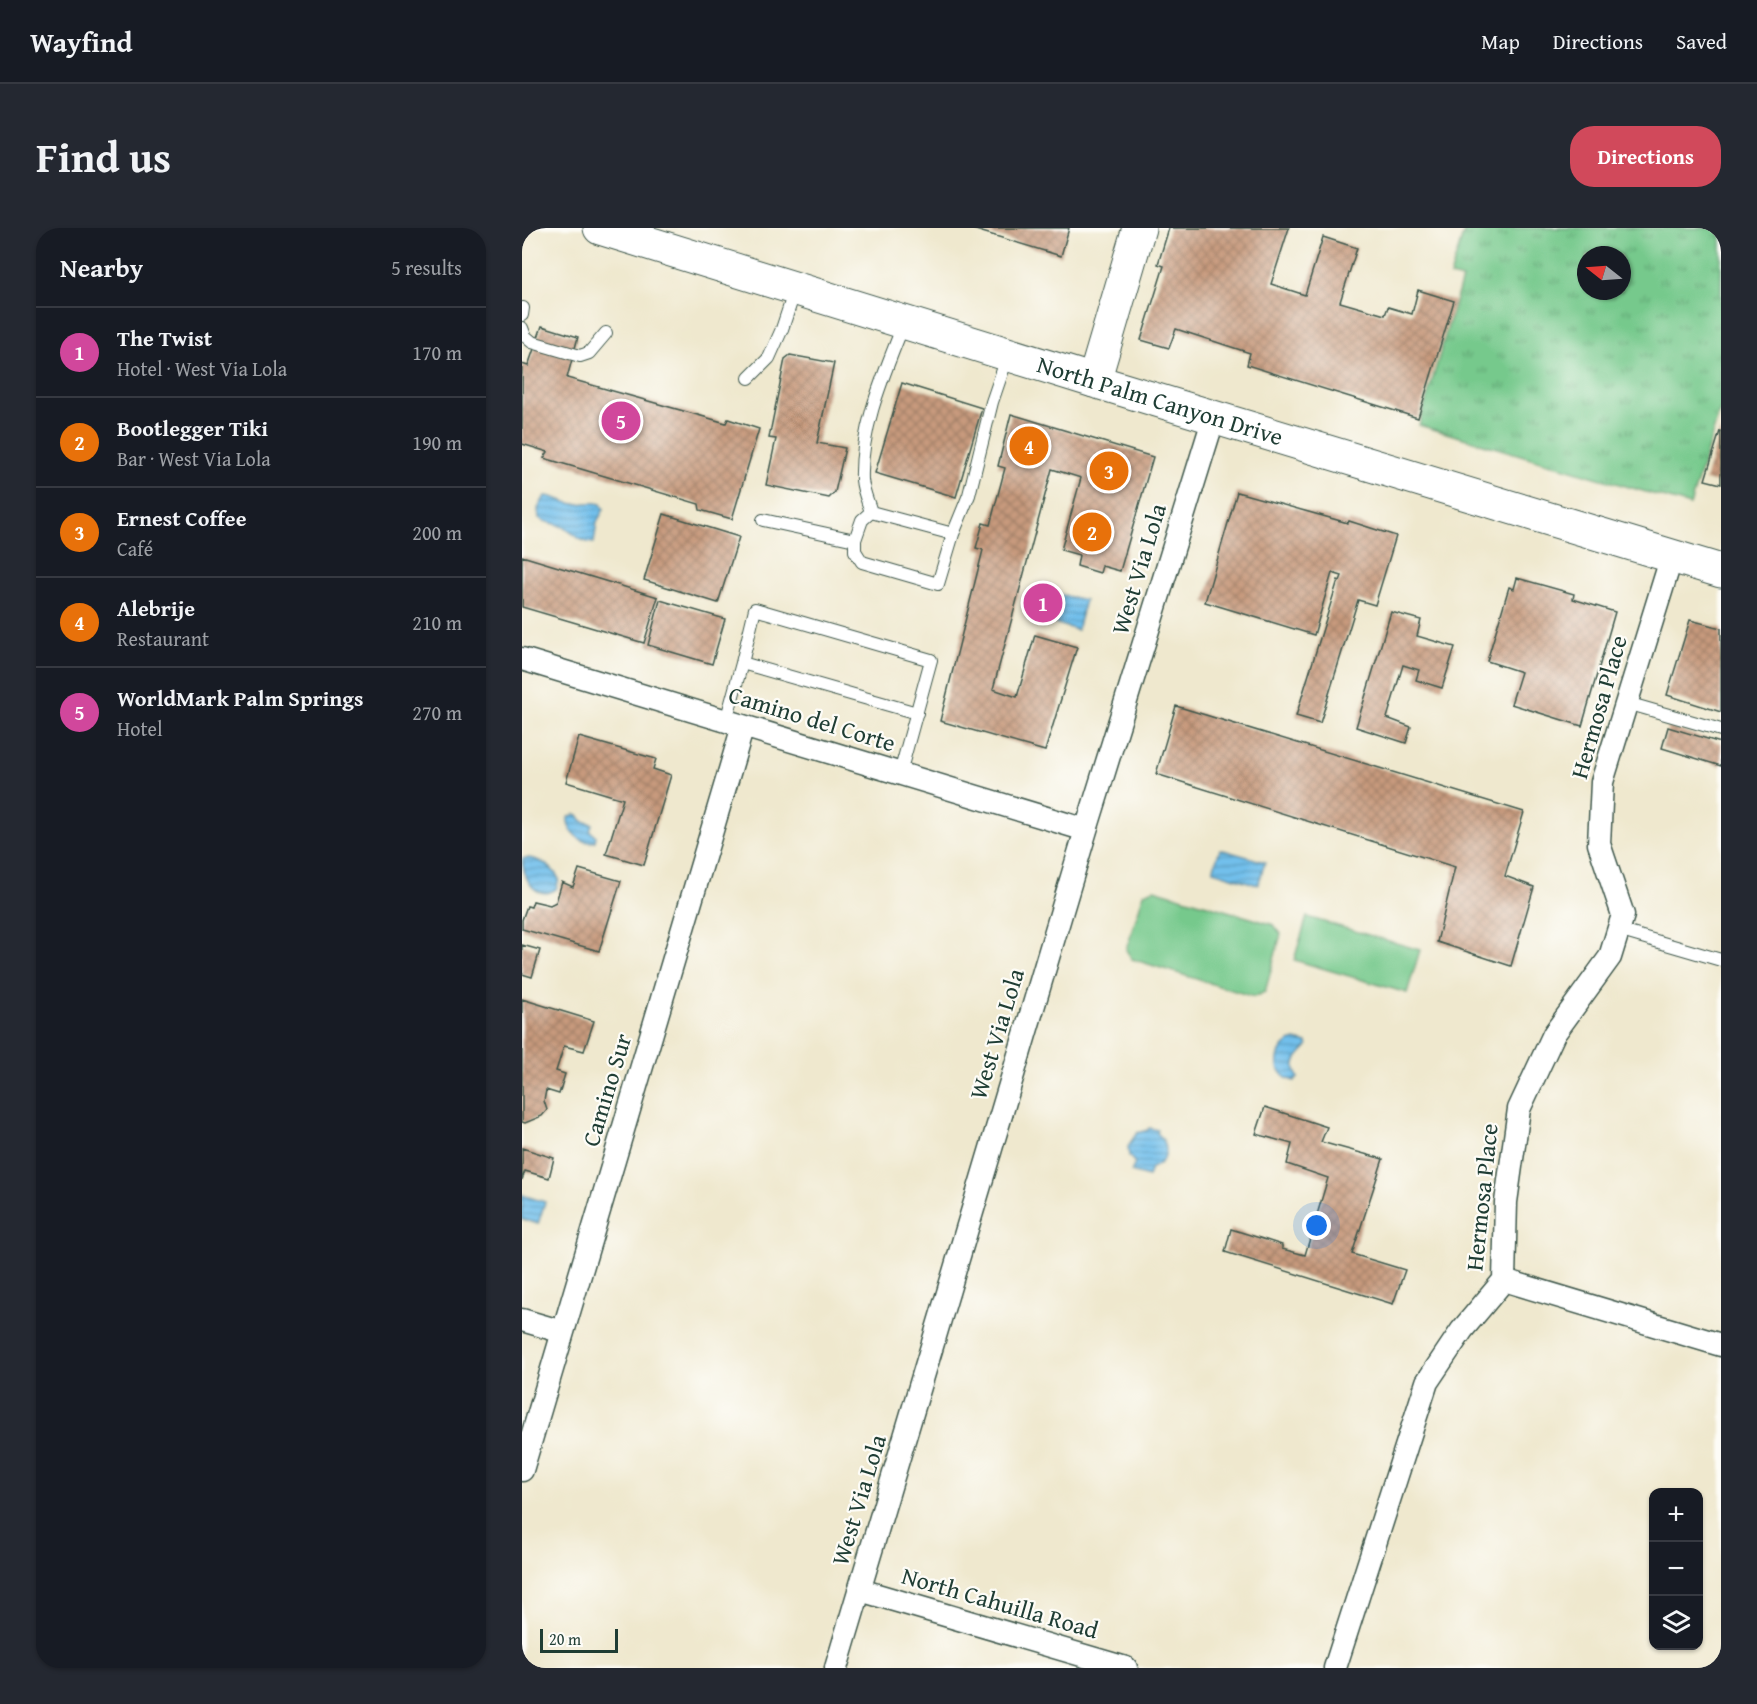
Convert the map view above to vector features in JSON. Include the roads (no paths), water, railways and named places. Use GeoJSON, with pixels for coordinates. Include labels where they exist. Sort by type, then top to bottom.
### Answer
{"type":"FeatureCollection","features":[{"type":"Feature","properties":{"kind":"main road","name":"North Palm Canyon Drive"},"geometry":{"type":"LineString","coordinates":[[600,228],[1721,571]]}},
{"type":"Feature","properties":{"kind":"main road"},"geometry":{"type":"LineString","coordinates":[[1094,381],[1139,228]]}},
{"type":"Feature","properties":{"kind":"street","name":"West Via Lola"},"geometry":{"type":"LineString","coordinates":[[836,1668],[1086,830],[1214,417]]}},
{"type":"Feature","properties":{"kind":"street","name":"Hermosa Place"},"geometry":{"type":"LineString","coordinates":[[1335,1668],[1427,1382],[1462,1330],[1504,1280],[1506,1202],[1519,1109],[1554,1034],[1610,957],[1623,915],[1599,844],[1602,782],[1672,556]]}},
{"type":"Feature","properties":{"kind":"street","name":"Camino del Corte"},"geometry":{"type":"LineString","coordinates":[[522,659],[1086,830]]}},
{"type":"Feature","properties":{"kind":"street","name":"Camino Sur"},"geometry":{"type":"LineString","coordinates":[[522,1470],[735,724]]}},
{"type":"Feature","properties":{"kind":"street"},"geometry":{"type":"LineString","coordinates":[[1504,1280],[1721,1345]]}},
{"type":"Feature","properties":{"kind":"street"},"geometry":{"type":"LineString","coordinates":[[522,1320],[563,1332]]}},
{"type":"Feature","properties":{"kind":"street","name":"North Cahuilla Road"},"geometry":{"type":"LineString","coordinates":[[860,1590],[1126,1668]]}},
{"type":"Feature","properties":{"kind":"lane"},"geometry":{"type":"LineString","coordinates":[[749,378],[769,358],[796,289]]}},
{"type":"Feature","properties":{"kind":"lane"},"geometry":{"type":"LineString","coordinates":[[871,512],[862,483],[864,444],[880,386],[904,322]]}},
{"type":"Feature","properties":{"kind":"lane"},"geometry":{"type":"LineString","coordinates":[[522,328],[525,336],[532,342],[580,356],[589,353],[606,333]]}},
{"type":"Feature","properties":{"kind":"lane"},"geometry":{"type":"LineString","coordinates":[[871,512],[862,520],[855,540],[855,551],[862,562],[938,584],[953,534],[969,495],[992,402],[1008,354]]}},
{"type":"Feature","properties":{"kind":"lane"},"geometry":{"type":"LineString","coordinates":[[871,512],[953,534]]}},
{"type":"Feature","properties":{"kind":"lane"},"geometry":{"type":"LineString","coordinates":[[763,520],[855,540]]}},
{"type":"Feature","properties":{"kind":"lane"},"geometry":{"type":"LineString","coordinates":[[735,724],[742,663],[755,609],[931,660],[900,773]]}},
{"type":"Feature","properties":{"kind":"lane"},"geometry":{"type":"LineString","coordinates":[[742,663],[917,713]]}},
{"type":"Feature","properties":{"kind":"lane"},"geometry":{"type":"LineString","coordinates":[[1627,703],[1721,730]]}},
{"type":"Feature","properties":{"kind":"lane"},"geometry":{"type":"LineString","coordinates":[[1618,930],[1721,960]]}},
{"type":"Feature","properties":{"kind":"water"},"geometry":{"type":"Polygon","coordinates":[[[545,496],[572,504],[601,504],[604,509],[597,522],[594,543],[584,541],[563,527],[539,518],[538,509],[545,496]]]}},
{"type":"Feature","properties":{"kind":"water"},"geometry":{"type":"Polygon","coordinates":[[[1039,590],[1085,600],[1077,630],[1032,616],[1039,590]]]}},
{"type":"Feature","properties":{"kind":"water"},"geometry":{"type":"Polygon","coordinates":[[[575,814],[582,821],[592,824],[590,831],[596,836],[595,841],[580,839],[570,828],[568,818],[575,814]]]}},
{"type":"Feature","properties":{"kind":"water"},"geometry":{"type":"Polygon","coordinates":[[[1220,849],[1265,862],[1258,885],[1213,871],[1220,849]]]}},
{"type":"Feature","properties":{"kind":"water"},"geometry":{"type":"Polygon","coordinates":[[[523,858],[544,863],[553,870],[559,879],[556,889],[542,892],[531,886],[525,873],[523,858]]]}},
{"type":"Feature","properties":{"kind":"water"},"geometry":{"type":"Polygon","coordinates":[[[1295,1040],[1307,1043],[1308,1046],[1295,1062],[1298,1078],[1295,1081],[1282,1074],[1278,1068],[1278,1061],[1283,1048],[1295,1040]]]}},
{"type":"Feature","properties":{"kind":"water"},"geometry":{"type":"Polygon","coordinates":[[[1149,1128],[1158,1130],[1157,1133],[1164,1143],[1166,1153],[1161,1162],[1151,1168],[1148,1177],[1131,1172],[1135,1163],[1129,1156],[1128,1146],[1137,1133],[1149,1128]]]}},
{"type":"Feature","properties":{"kind":"water"},"geometry":{"type":"Polygon","coordinates":[[[522,1195],[545,1202],[538,1224],[522,1219],[522,1195]]]}},
{"type":"Feature","properties":{"kind":"place","name":"WorldMark Palm Springs"},"geometry":{"type":"Point","coordinates":[621,421]}},
{"type":"Feature","properties":{"kind":"place","name":"Alebrije"},"geometry":{"type":"Point","coordinates":[1029,446]}},
{"type":"Feature","properties":{"kind":"place","name":"Ernest Coffee"},"geometry":{"type":"Point","coordinates":[1109,471]}},
{"type":"Feature","properties":{"kind":"place","name":"Bootlegger Tiki"},"geometry":{"type":"Point","coordinates":[1092,532]}},
{"type":"Feature","properties":{"kind":"place","name":"The Twist"},"geometry":{"type":"Point","coordinates":[1043,603]}}]}
